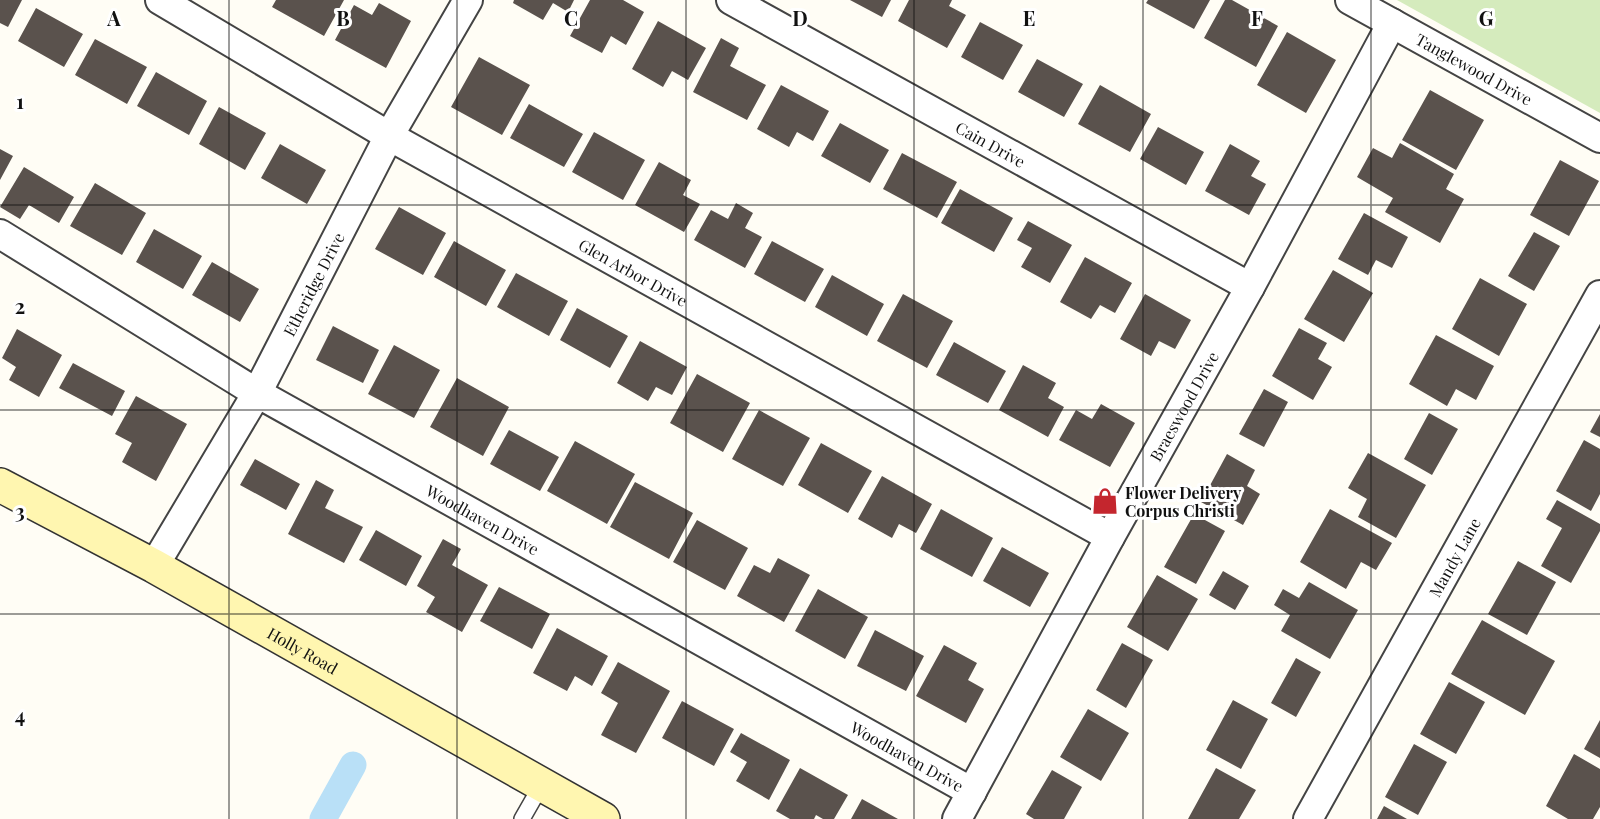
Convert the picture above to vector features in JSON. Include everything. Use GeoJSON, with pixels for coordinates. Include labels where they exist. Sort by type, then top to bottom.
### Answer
{"type":"FeatureCollection","features":[{"type":"Feature","properties":{"kind":"main road","name":"Holly Road"},"geometry":{"type":"LineString","coordinates":[[0,485],[154,566],[603,819]]}},
{"type":"Feature","properties":{"kind":"street","name":"Glen Arbor Drive"},"geometry":{"type":"LineString","coordinates":[[160,0],[389,136],[1110,537]]}},
{"type":"Feature","properties":{"kind":"street","name":"Etheridge Drive"},"geometry":{"type":"LineString","coordinates":[[154,566],[257,393],[389,136],[468,0]]}},
{"type":"Feature","properties":{"kind":"street","name":"Cain Drive"},"geometry":{"type":"LineString","coordinates":[[731,0],[1250,287]]}},
{"type":"Feature","properties":{"kind":"street","name":"Tanglewood Drive"},"geometry":{"type":"LineString","coordinates":[[1350,0],[1600,138]]}},
{"type":"Feature","properties":{"kind":"street","name":"Braeswood Drive"},"geometry":{"type":"LineString","coordinates":[[957,819],[1392,24]]}},
{"type":"Feature","properties":{"kind":"street","name":"Woodhaven Drive"},"geometry":{"type":"LineString","coordinates":[[0,234],[257,393],[972,792]]}},
{"type":"Feature","properties":{"kind":"street","name":"Mandy Lane"},"geometry":{"type":"LineString","coordinates":[[1308,819],[1600,296]]}},
{"type":"Feature","properties":{"kind":"lane"},"geometry":{"type":"LineString","coordinates":[[522,819],[542,784]]}},
{"type":"Feature","properties":{"kind":"green space"},"geometry":{"type":"Polygon","coordinates":[[[1397,0],[1600,0],[1600,113],[1397,0]]]}},
{"type":"Feature","properties":{"kind":"building"},"geometry":{"type":"Polygon","coordinates":[[[0,0],[22,0],[8,27],[0,23],[0,0]]]}},
{"type":"Feature","properties":{"kind":"building"},"geometry":{"type":"Polygon","coordinates":[[[276,0],[344,0],[324,36],[272,7],[276,0]]]}},
{"type":"Feature","properties":{"kind":"building"},"geometry":{"type":"Polygon","coordinates":[[[514,0],[574,0],[568,12],[553,3],[543,20],[513,3],[514,0]]]}},
{"type":"Feature","properties":{"kind":"building"},"geometry":{"type":"Polygon","coordinates":[[[590,0],[623,0],[644,12],[626,45],[611,36],[602,53],[570,36],[590,0]]]}},
{"type":"Feature","properties":{"kind":"building"},"geometry":{"type":"Polygon","coordinates":[[[850,0],[891,0],[882,17],[850,0]]]}},
{"type":"Feature","properties":{"kind":"building"},"geometry":{"type":"Polygon","coordinates":[[[909,0],[952,0],[949,6],[966,15],[947,48],[898,21],[909,0]]]}},
{"type":"Feature","properties":{"kind":"building"},"geometry":{"type":"Polygon","coordinates":[[[1148,0],[1210,0],[1194,29],[1146,3],[1148,0]]]}},
{"type":"Feature","properties":{"kind":"building"},"geometry":{"type":"Polygon","coordinates":[[[1225,0],[1232,0],[1278,26],[1256,67],[1204,38],[1225,0]]]}},
{"type":"Feature","properties":{"kind":"building"},"geometry":{"type":"Polygon","coordinates":[[[379,3],[411,21],[386,68],[335,40],[354,5],[372,15],[379,3]]]}},
{"type":"Feature","properties":{"kind":"building"},"geometry":{"type":"Polygon","coordinates":[[[36,8],[83,34],[64,67],[18,41],[36,8]]]}},
{"type":"Feature","properties":{"kind":"building"},"geometry":{"type":"Polygon","coordinates":[[[658,21],[706,48],[688,80],[672,71],[663,87],[632,69],[658,21]]]}},
{"type":"Feature","properties":{"kind":"building"},"geometry":{"type":"Polygon","coordinates":[[[980,22],[1023,45],[1003,80],[961,57],[980,22]]]}},
{"type":"Feature","properties":{"kind":"building"},"geometry":{"type":"Polygon","coordinates":[[[1287,32],[1336,60],[1306,113],[1257,85],[1287,32]]]}},
{"type":"Feature","properties":{"kind":"building"},"geometry":{"type":"Polygon","coordinates":[[[721,38],[739,48],[730,66],[766,85],[747,120],[693,92],[721,38]]]}},
{"type":"Feature","properties":{"kind":"building"},"geometry":{"type":"Polygon","coordinates":[[[95,39],[147,67],[127,104],[75,75],[95,39]]]}},
{"type":"Feature","properties":{"kind":"building"},"geometry":{"type":"Polygon","coordinates":[[[479,57],[530,85],[502,135],[451,107],[479,57]]]}},
{"type":"Feature","properties":{"kind":"building"},"geometry":{"type":"Polygon","coordinates":[[[1037,59],[1083,84],[1064,117],[1018,92],[1037,59]]]}},
{"type":"Feature","properties":{"kind":"building"},"geometry":{"type":"Polygon","coordinates":[[[156,72],[207,101],[189,135],[137,106],[156,72]]]}},
{"type":"Feature","properties":{"kind":"building"},"geometry":{"type":"Polygon","coordinates":[[[781,85],[829,111],[813,141],[797,132],[789,147],[757,129],[781,85]]]}},
{"type":"Feature","properties":{"kind":"building"},"geometry":{"type":"Polygon","coordinates":[[[1100,85],[1151,114],[1130,152],[1078,124],[1100,85]]]}},
{"type":"Feature","properties":{"kind":"building"},"geometry":{"type":"Polygon","coordinates":[[[1430,90],[1484,120],[1456,170],[1402,140],[1430,90]]]}},
{"type":"Feature","properties":{"kind":"building"},"geometry":{"type":"Polygon","coordinates":[[[529,104],[583,134],[564,167],[510,138],[529,104]]]}},
{"type":"Feature","properties":{"kind":"building"},"geometry":{"type":"Polygon","coordinates":[[[219,107],[266,133],[245,170],[199,144],[219,107]]]}},
{"type":"Feature","properties":{"kind":"building"},"geometry":{"type":"Polygon","coordinates":[[[840,123],[889,150],[870,183],[821,156],[840,123]]]}},
{"type":"Feature","properties":{"kind":"building"},"geometry":{"type":"Polygon","coordinates":[[[1158,127],[1204,152],[1186,185],[1140,159],[1158,127]]]}},
{"type":"Feature","properties":{"kind":"building"},"geometry":{"type":"Polygon","coordinates":[[[594,132],[645,160],[623,200],[572,172],[594,132]]]}},
{"type":"Feature","properties":{"kind":"building"},"geometry":{"type":"Polygon","coordinates":[[[1400,143],[1454,174],[1446,189],[1464,199],[1440,243],[1385,212],[1393,198],[1357,177],[1373,148],[1392,158],[1400,143]]]}},
{"type":"Feature","properties":{"kind":"building"},"geometry":{"type":"Polygon","coordinates":[[[280,144],[326,170],[307,204],[261,178],[280,144]]]}},
{"type":"Feature","properties":{"kind":"building"},"geometry":{"type":"Polygon","coordinates":[[[1230,144],[1260,161],[1251,176],[1266,184],[1249,215],[1205,191],[1230,144]]]}},
{"type":"Feature","properties":{"kind":"building"},"geometry":{"type":"Polygon","coordinates":[[[0,149],[13,156],[0,180],[0,149]]]}},
{"type":"Feature","properties":{"kind":"building"},"geometry":{"type":"Polygon","coordinates":[[[902,153],[957,182],[937,218],[883,189],[902,153]]]}},
{"type":"Feature","properties":{"kind":"building"},"geometry":{"type":"Polygon","coordinates":[[[1560,160],[1599,181],[1569,236],[1530,215],[1560,160]]]}},
{"type":"Feature","properties":{"kind":"building"},"geometry":{"type":"Polygon","coordinates":[[[659,162],[691,180],[683,195],[700,204],[684,232],[635,205],[659,162]]]}},
{"type":"Feature","properties":{"kind":"building"},"geometry":{"type":"Polygon","coordinates":[[[24,167],[74,197],[59,223],[29,205],[20,219],[0,207],[24,167]]]}},
{"type":"Feature","properties":{"kind":"building"},"geometry":{"type":"Polygon","coordinates":[[[95,183],[146,213],[122,255],[70,226],[95,183]]]}},
{"type":"Feature","properties":{"kind":"building"},"geometry":{"type":"Polygon","coordinates":[[[960,189],[1013,218],[994,252],[941,223],[960,189]]]}},
{"type":"Feature","properties":{"kind":"building"},"geometry":{"type":"Polygon","coordinates":[[[736,203],[753,213],[745,228],[762,237],[745,268],[694,240],[711,210],[728,219],[736,203]]]}},
{"type":"Feature","properties":{"kind":"building"},"geometry":{"type":"Polygon","coordinates":[[[399,207],[446,233],[423,275],[375,249],[399,207]]]}},
{"type":"Feature","properties":{"kind":"building"},"geometry":{"type":"Polygon","coordinates":[[[1364,213],[1408,237],[1392,268],[1376,260],[1368,275],[1338,259],[1364,213]]]}},
{"type":"Feature","properties":{"kind":"building"},"geometry":{"type":"Polygon","coordinates":[[[1028,221],[1072,245],[1050,283],[1021,267],[1032,248],[1017,240],[1028,221]]]}},
{"type":"Feature","properties":{"kind":"building"},"geometry":{"type":"Polygon","coordinates":[[[154,229],[202,256],[183,289],[136,262],[154,229]]]}},
{"type":"Feature","properties":{"kind":"building"},"geometry":{"type":"Polygon","coordinates":[[[1534,232],[1560,246],[1534,291],[1508,276],[1534,232]]]}},
{"type":"Feature","properties":{"kind":"building"},"geometry":{"type":"Polygon","coordinates":[[[454,241],[506,270],[486,306],[434,277],[454,241]]]}},
{"type":"Feature","properties":{"kind":"building"},"geometry":{"type":"Polygon","coordinates":[[[772,241],[824,269],[805,302],[754,274],[772,241]]]}},
{"type":"Feature","properties":{"kind":"building"},"geometry":{"type":"Polygon","coordinates":[[[1085,257],[1132,283],[1115,313],[1100,305],[1091,319],[1060,302],[1085,257]]]}},
{"type":"Feature","properties":{"kind":"building"},"geometry":{"type":"Polygon","coordinates":[[[212,262],[259,289],[240,322],[192,295],[212,262]]]}},
{"type":"Feature","properties":{"kind":"building"},"geometry":{"type":"Polygon","coordinates":[[[1333,270],[1373,293],[1344,342],[1304,319],[1333,270]]]}},
{"type":"Feature","properties":{"kind":"building"},"geometry":{"type":"Polygon","coordinates":[[[516,273],[568,301],[549,336],[497,307],[516,273]]]}},
{"type":"Feature","properties":{"kind":"building"},"geometry":{"type":"Polygon","coordinates":[[[832,275],[884,304],[867,336],[815,307],[832,275]]]}},
{"type":"Feature","properties":{"kind":"building"},"geometry":{"type":"Polygon","coordinates":[[[1480,278],[1527,304],[1499,356],[1452,329],[1480,278]]]}},
{"type":"Feature","properties":{"kind":"building"},"geometry":{"type":"Polygon","coordinates":[[[903,294],[953,321],[927,368],[877,341],[903,294]]]}},
{"type":"Feature","properties":{"kind":"building"},"geometry":{"type":"Polygon","coordinates":[[[1145,294],[1191,320],[1175,349],[1159,341],[1151,356],[1120,339],[1145,294]]]}},
{"type":"Feature","properties":{"kind":"building"},"geometry":{"type":"Polygon","coordinates":[[[577,308],[628,336],[610,368],[560,340],[577,308]]]}},
{"type":"Feature","properties":{"kind":"building"},"geometry":{"type":"Polygon","coordinates":[[[333,326],[379,350],[363,383],[316,360],[333,326]]]}},
{"type":"Feature","properties":{"kind":"building"},"geometry":{"type":"Polygon","coordinates":[[[1299,328],[1327,343],[1318,359],[1332,367],[1313,400],[1272,376],[1299,328]]]}},
{"type":"Feature","properties":{"kind":"building"},"geometry":{"type":"Polygon","coordinates":[[[17,329],[62,355],[39,397],[9,380],[16,367],[2,358],[17,329]]]}},
{"type":"Feature","properties":{"kind":"building"},"geometry":{"type":"Polygon","coordinates":[[[1436,335],[1494,366],[1476,400],[1456,389],[1447,406],[1409,384],[1436,335]]]}},
{"type":"Feature","properties":{"kind":"building"},"geometry":{"type":"Polygon","coordinates":[[[640,341],[687,367],[672,395],[656,387],[648,401],[617,383],[640,341]]]}},
{"type":"Feature","properties":{"kind":"building"},"geometry":{"type":"Polygon","coordinates":[[[954,342],[1006,371],[988,403],[936,375],[954,342]]]}},
{"type":"Feature","properties":{"kind":"building"},"geometry":{"type":"Polygon","coordinates":[[[394,345],[440,370],[414,418],[368,394],[394,345]]]}},
{"type":"Feature","properties":{"kind":"building"},"geometry":{"type":"Polygon","coordinates":[[[73,363],[125,391],[112,416],[59,388],[73,363]]]}},
{"type":"Feature","properties":{"kind":"building"},"geometry":{"type":"Polygon","coordinates":[[[1023,365],[1056,383],[1048,398],[1064,407],[1048,437],[999,410],[1023,365]]]}},
{"type":"Feature","properties":{"kind":"building"},"geometry":{"type":"Polygon","coordinates":[[[697,374],[750,403],[723,452],[670,423],[697,374]]]}},
{"type":"Feature","properties":{"kind":"building"},"geometry":{"type":"Polygon","coordinates":[[[457,378],[509,407],[483,456],[430,427],[457,378]]]}},
{"type":"Feature","properties":{"kind":"building"},"geometry":{"type":"Polygon","coordinates":[[[1264,389],[1288,402],[1264,447],[1239,434],[1264,389]]]}},
{"type":"Feature","properties":{"kind":"building"},"geometry":{"type":"Polygon","coordinates":[[[136,396],[187,424],[156,481],[122,462],[132,443],[115,434],[136,396]]]}},
{"type":"Feature","properties":{"kind":"building"},"geometry":{"type":"Polygon","coordinates":[[[1101,404],[1135,423],[1110,467],[1059,440],[1076,410],[1092,419],[1101,404]]]}},
{"type":"Feature","properties":{"kind":"building"},"geometry":{"type":"Polygon","coordinates":[[[759,410],[810,438],[783,486],[732,459],[759,410]]]}},
{"type":"Feature","properties":{"kind":"building"},"geometry":{"type":"Polygon","coordinates":[[[1429,413],[1458,429],[1432,475],[1404,459],[1429,413]]]}},
{"type":"Feature","properties":{"kind":"building"},"geometry":{"type":"Polygon","coordinates":[[[1600,414],[1600,437],[1590,432],[1600,414]]]}},
{"type":"Feature","properties":{"kind":"building"},"geometry":{"type":"Polygon","coordinates":[[[509,430],[559,457],[540,491],[490,464],[509,430]]]}},
{"type":"Feature","properties":{"kind":"building"},"geometry":{"type":"Polygon","coordinates":[[[1584,440],[1600,449],[1600,494],[1591,511],[1556,491],[1584,440]]]}},
{"type":"Feature","properties":{"kind":"building"},"geometry":{"type":"Polygon","coordinates":[[[575,441],[635,474],[607,524],[547,491],[575,441]]]}},
{"type":"Feature","properties":{"kind":"building"},"geometry":{"type":"Polygon","coordinates":[[[821,443],[872,471],[848,513],[798,485],[821,443]]]}},
{"type":"Feature","properties":{"kind":"building"},"geometry":{"type":"Polygon","coordinates":[[[1368,453],[1426,485],[1396,538],[1358,517],[1367,499],[1348,488],[1368,453]]]}},
{"type":"Feature","properties":{"kind":"building"},"geometry":{"type":"Polygon","coordinates":[[[1227,454],[1255,470],[1247,486],[1260,494],[1243,525],[1201,502],[1227,454]]]}},
{"type":"Feature","properties":{"kind":"building"},"geometry":{"type":"Polygon","coordinates":[[[255,459],[300,484],[286,510],[240,485],[255,459]]]}},
{"type":"Feature","properties":{"kind":"building"},"geometry":{"type":"Polygon","coordinates":[[[882,476],[932,504],[916,533],[899,524],[892,538],[858,519],[882,476]]]}},
{"type":"Feature","properties":{"kind":"building"},"geometry":{"type":"Polygon","coordinates":[[[316,480],[334,490],[325,508],[363,527],[344,563],[288,534],[316,480]]]}},
{"type":"Feature","properties":{"kind":"building"},"geometry":{"type":"Polygon","coordinates":[[[635,482],[693,513],[669,559],[610,527],[635,482]]]}},
{"type":"Feature","properties":{"kind":"building"},"geometry":{"type":"Polygon","coordinates":[[[1557,500],[1600,524],[1600,531],[1571,583],[1541,566],[1562,528],[1546,519],[1557,500]]]}},
{"type":"Feature","properties":{"kind":"building"},"geometry":{"type":"Polygon","coordinates":[[[941,509],[993,538],[972,577],[920,549],[941,509]]]}},
{"type":"Feature","properties":{"kind":"building"},"geometry":{"type":"Polygon","coordinates":[[[1330,509],[1392,543],[1376,570],[1361,562],[1346,589],[1300,562],[1330,509]]]}},
{"type":"Feature","properties":{"kind":"building"},"geometry":{"type":"Polygon","coordinates":[[[1194,514],[1225,531],[1196,584],[1164,567],[1194,514]]]}},
{"type":"Feature","properties":{"kind":"building"},"geometry":{"type":"Polygon","coordinates":[[[697,520],[748,548],[725,590],[673,562],[697,520]]]}},
{"type":"Feature","properties":{"kind":"building"},"geometry":{"type":"Polygon","coordinates":[[[376,530],[422,556],[406,586],[359,560],[376,530]]]}},
{"type":"Feature","properties":{"kind":"building"},"geometry":{"type":"Polygon","coordinates":[[[443,539],[461,549],[452,565],[488,585],[462,632],[426,612],[435,597],[417,586],[443,539]]]}},
{"type":"Feature","properties":{"kind":"building"},"geometry":{"type":"Polygon","coordinates":[[[1002,547],[1049,573],[1030,607],[983,581],[1002,547]]]}},
{"type":"Feature","properties":{"kind":"building"},"geometry":{"type":"Polygon","coordinates":[[[778,558],[810,575],[784,622],[737,596],[754,565],[770,573],[778,558]]]}},
{"type":"Feature","properties":{"kind":"building"},"geometry":{"type":"Polygon","coordinates":[[[1518,561],[1556,582],[1527,635],[1488,614],[1518,561]]]}},
{"type":"Feature","properties":{"kind":"building"},"geometry":{"type":"Polygon","coordinates":[[[1223,571],[1249,586],[1235,610],[1209,595],[1223,571]]]}},
{"type":"Feature","properties":{"kind":"building"},"geometry":{"type":"Polygon","coordinates":[[[1157,575],[1198,599],[1168,651],[1127,627],[1157,575]]]}},
{"type":"Feature","properties":{"kind":"building"},"geometry":{"type":"Polygon","coordinates":[[[1309,582],[1358,610],[1330,659],[1281,631],[1290,615],[1274,605],[1283,589],[1299,598],[1309,582]]]}},
{"type":"Feature","properties":{"kind":"building"},"geometry":{"type":"Polygon","coordinates":[[[499,587],[550,614],[532,649],[480,621],[499,587]]]}},
{"type":"Feature","properties":{"kind":"building"},"geometry":{"type":"Polygon","coordinates":[[[818,589],[868,617],[845,659],[795,631],[818,589]]]}},
{"type":"Feature","properties":{"kind":"building"},"geometry":{"type":"Polygon","coordinates":[[[1482,620],[1555,661],[1525,715],[1451,674],[1482,620]]]}},
{"type":"Feature","properties":{"kind":"building"},"geometry":{"type":"Polygon","coordinates":[[[557,628],[608,656],[592,686],[575,676],[567,691],[533,673],[557,628]]]}},
{"type":"Feature","properties":{"kind":"building"},"geometry":{"type":"Polygon","coordinates":[[[875,630],[924,656],[906,691],[857,666],[875,630]]]}},
{"type":"Feature","properties":{"kind":"building"},"geometry":{"type":"Polygon","coordinates":[[[1122,643],[1153,660],[1126,708],[1096,690],[1122,643]]]}},
{"type":"Feature","properties":{"kind":"building"},"geometry":{"type":"Polygon","coordinates":[[[944,645],[977,663],[968,680],[984,689],[966,723],[916,696],[944,645]]]}},
{"type":"Feature","properties":{"kind":"building"},"geometry":{"type":"Polygon","coordinates":[[[1296,658],[1321,672],[1296,717],[1271,703],[1296,658]]]}},
{"type":"Feature","properties":{"kind":"building"},"geometry":{"type":"Polygon","coordinates":[[[618,662],[670,691],[636,753],[601,735],[618,703],[601,693],[618,662]]]}},
{"type":"Feature","properties":{"kind":"building"},"geometry":{"type":"Polygon","coordinates":[[[1449,682],[1485,702],[1456,754],[1420,734],[1449,682]]]}},
{"type":"Feature","properties":{"kind":"building"},"geometry":{"type":"Polygon","coordinates":[[[1233,700],[1268,719],[1241,769],[1206,750],[1233,700]]]}},
{"type":"Feature","properties":{"kind":"building"},"geometry":{"type":"Polygon","coordinates":[[[682,701],[734,729],[714,766],[662,738],[682,701]]]}},
{"type":"Feature","properties":{"kind":"building"},"geometry":{"type":"Polygon","coordinates":[[[1088,709],[1129,733],[1101,781],[1060,757],[1088,709]]]}},
{"type":"Feature","properties":{"kind":"building"},"geometry":{"type":"Polygon","coordinates":[[[1600,720],[1600,758],[1584,749],[1600,720]]]}},
{"type":"Feature","properties":{"kind":"building"},"geometry":{"type":"Polygon","coordinates":[[[741,733],[790,760],[769,800],[736,781],[747,762],[730,752],[741,733]]]}},
{"type":"Feature","properties":{"kind":"building"},"geometry":{"type":"Polygon","coordinates":[[[1414,744],[1447,762],[1418,815],[1385,797],[1414,744]]]}},
{"type":"Feature","properties":{"kind":"building"},"geometry":{"type":"Polygon","coordinates":[[[1574,754],[1600,769],[1600,807],[1593,819],[1568,819],[1546,806],[1574,754]]]}},
{"type":"Feature","properties":{"kind":"building"},"geometry":{"type":"Polygon","coordinates":[[[800,768],[848,795],[834,819],[823,819],[816,815],[814,819],[790,819],[776,811],[800,768]]]}},
{"type":"Feature","properties":{"kind":"building"},"geometry":{"type":"Polygon","coordinates":[[[1216,768],[1256,790],[1239,819],[1188,819],[1216,768]]]}},
{"type":"Feature","properties":{"kind":"building"},"geometry":{"type":"Polygon","coordinates":[[[1052,770],[1082,787],[1064,819],[1034,819],[1026,814],[1052,770]]]}},
{"type":"Feature","properties":{"kind":"building"},"geometry":{"type":"Polygon","coordinates":[[[862,799],[898,819],[851,819],[862,799]]]}},
{"type":"Feature","properties":{"kind":"building"},"geometry":{"type":"Polygon","coordinates":[[[1384,806],[1407,819],[1377,819],[1384,806]]]}},
{"type":"Feature","properties":{"kind":"waterway"},"geometry":{"type":"LineString","coordinates":[[323,819],[353,765]]}},
{"type":"Feature","properties":{"kind":"place","name":"Flower Delivery Corpus Christi"},"geometry":{"type":"Point","coordinates":[1105,501]}}]}
